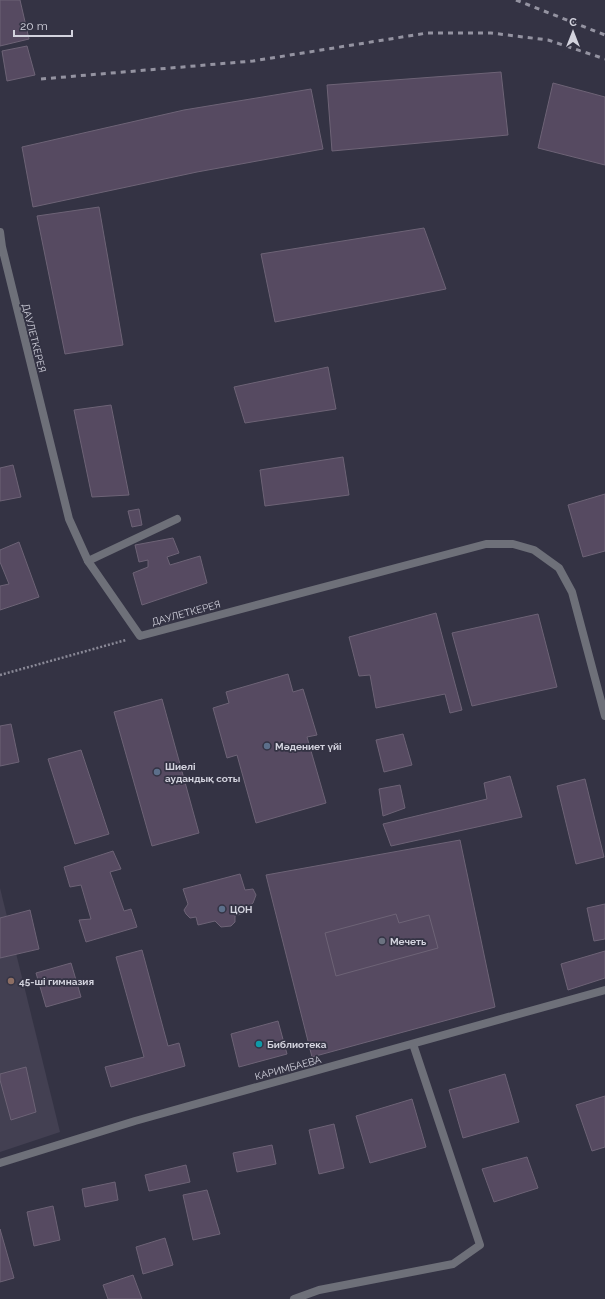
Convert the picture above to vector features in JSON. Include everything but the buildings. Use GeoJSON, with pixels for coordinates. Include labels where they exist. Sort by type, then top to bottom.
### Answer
{"type":"FeatureCollection","features":[{"type":"Feature","properties":{"kind":"street","name":"ДАУЛЕТКЕРЕЯ"},"geometry":{"type":"LineString","coordinates":[[0,232],[4,254],[69,519],[88,561],[140,636],[486,544],[513,544],[534,550],[559,568],[572,592],[605,716]]}},
{"type":"Feature","properties":{"kind":"street"},"geometry":{"type":"LineString","coordinates":[[88,561],[177,519]]}},
{"type":"Feature","properties":{"kind":"street","name":"КАРИМБАЕВА"},"geometry":{"type":"LineString","coordinates":[[0,1163],[135,1121],[605,990]]}},
{"type":"Feature","properties":{"kind":"street"},"geometry":{"type":"LineString","coordinates":[[294,1299],[319,1290],[453,1264],[480,1245],[413,1044]]}},
{"type":"Feature","properties":{"kind":"path"},"geometry":{"type":"LineString","coordinates":[[0,675],[140,636]]}},
{"type":"Feature","properties":{"kind":"shaded area","name":"45-ші гимназия"},"geometry":{"type":"Polygon","coordinates":[[[0,888],[60,1132],[0,1152],[0,888]]]}},
{"type":"Feature","properties":{"kind":"railway"},"geometry":{"type":"LineString","coordinates":[[516,0],[605,35]]}},
{"type":"Feature","properties":{"kind":"railway"},"geometry":{"type":"LineString","coordinates":[[41,79],[253,61],[427,33],[491,33],[548,40],[605,59]]}},
{"type":"Feature","properties":{"kind":"place","name":"Мәдениет үйі"},"geometry":{"type":"Point","coordinates":[267,746]}},
{"type":"Feature","properties":{"kind":"place","name":"Шиелі аудандық соты"},"geometry":{"type":"Point","coordinates":[157,772]}},
{"type":"Feature","properties":{"kind":"place","name":"ЦОН"},"geometry":{"type":"Point","coordinates":[222,909]}},
{"type":"Feature","properties":{"kind":"place","name":"Мечеть"},"geometry":{"type":"Point","coordinates":[382,941]}},
{"type":"Feature","properties":{"kind":"place","name":"45-ші гимназия"},"geometry":{"type":"Point","coordinates":[11,981]}},
{"type":"Feature","properties":{"kind":"place","name":"Библиотека"},"geometry":{"type":"Point","coordinates":[259,1044]}}]}
